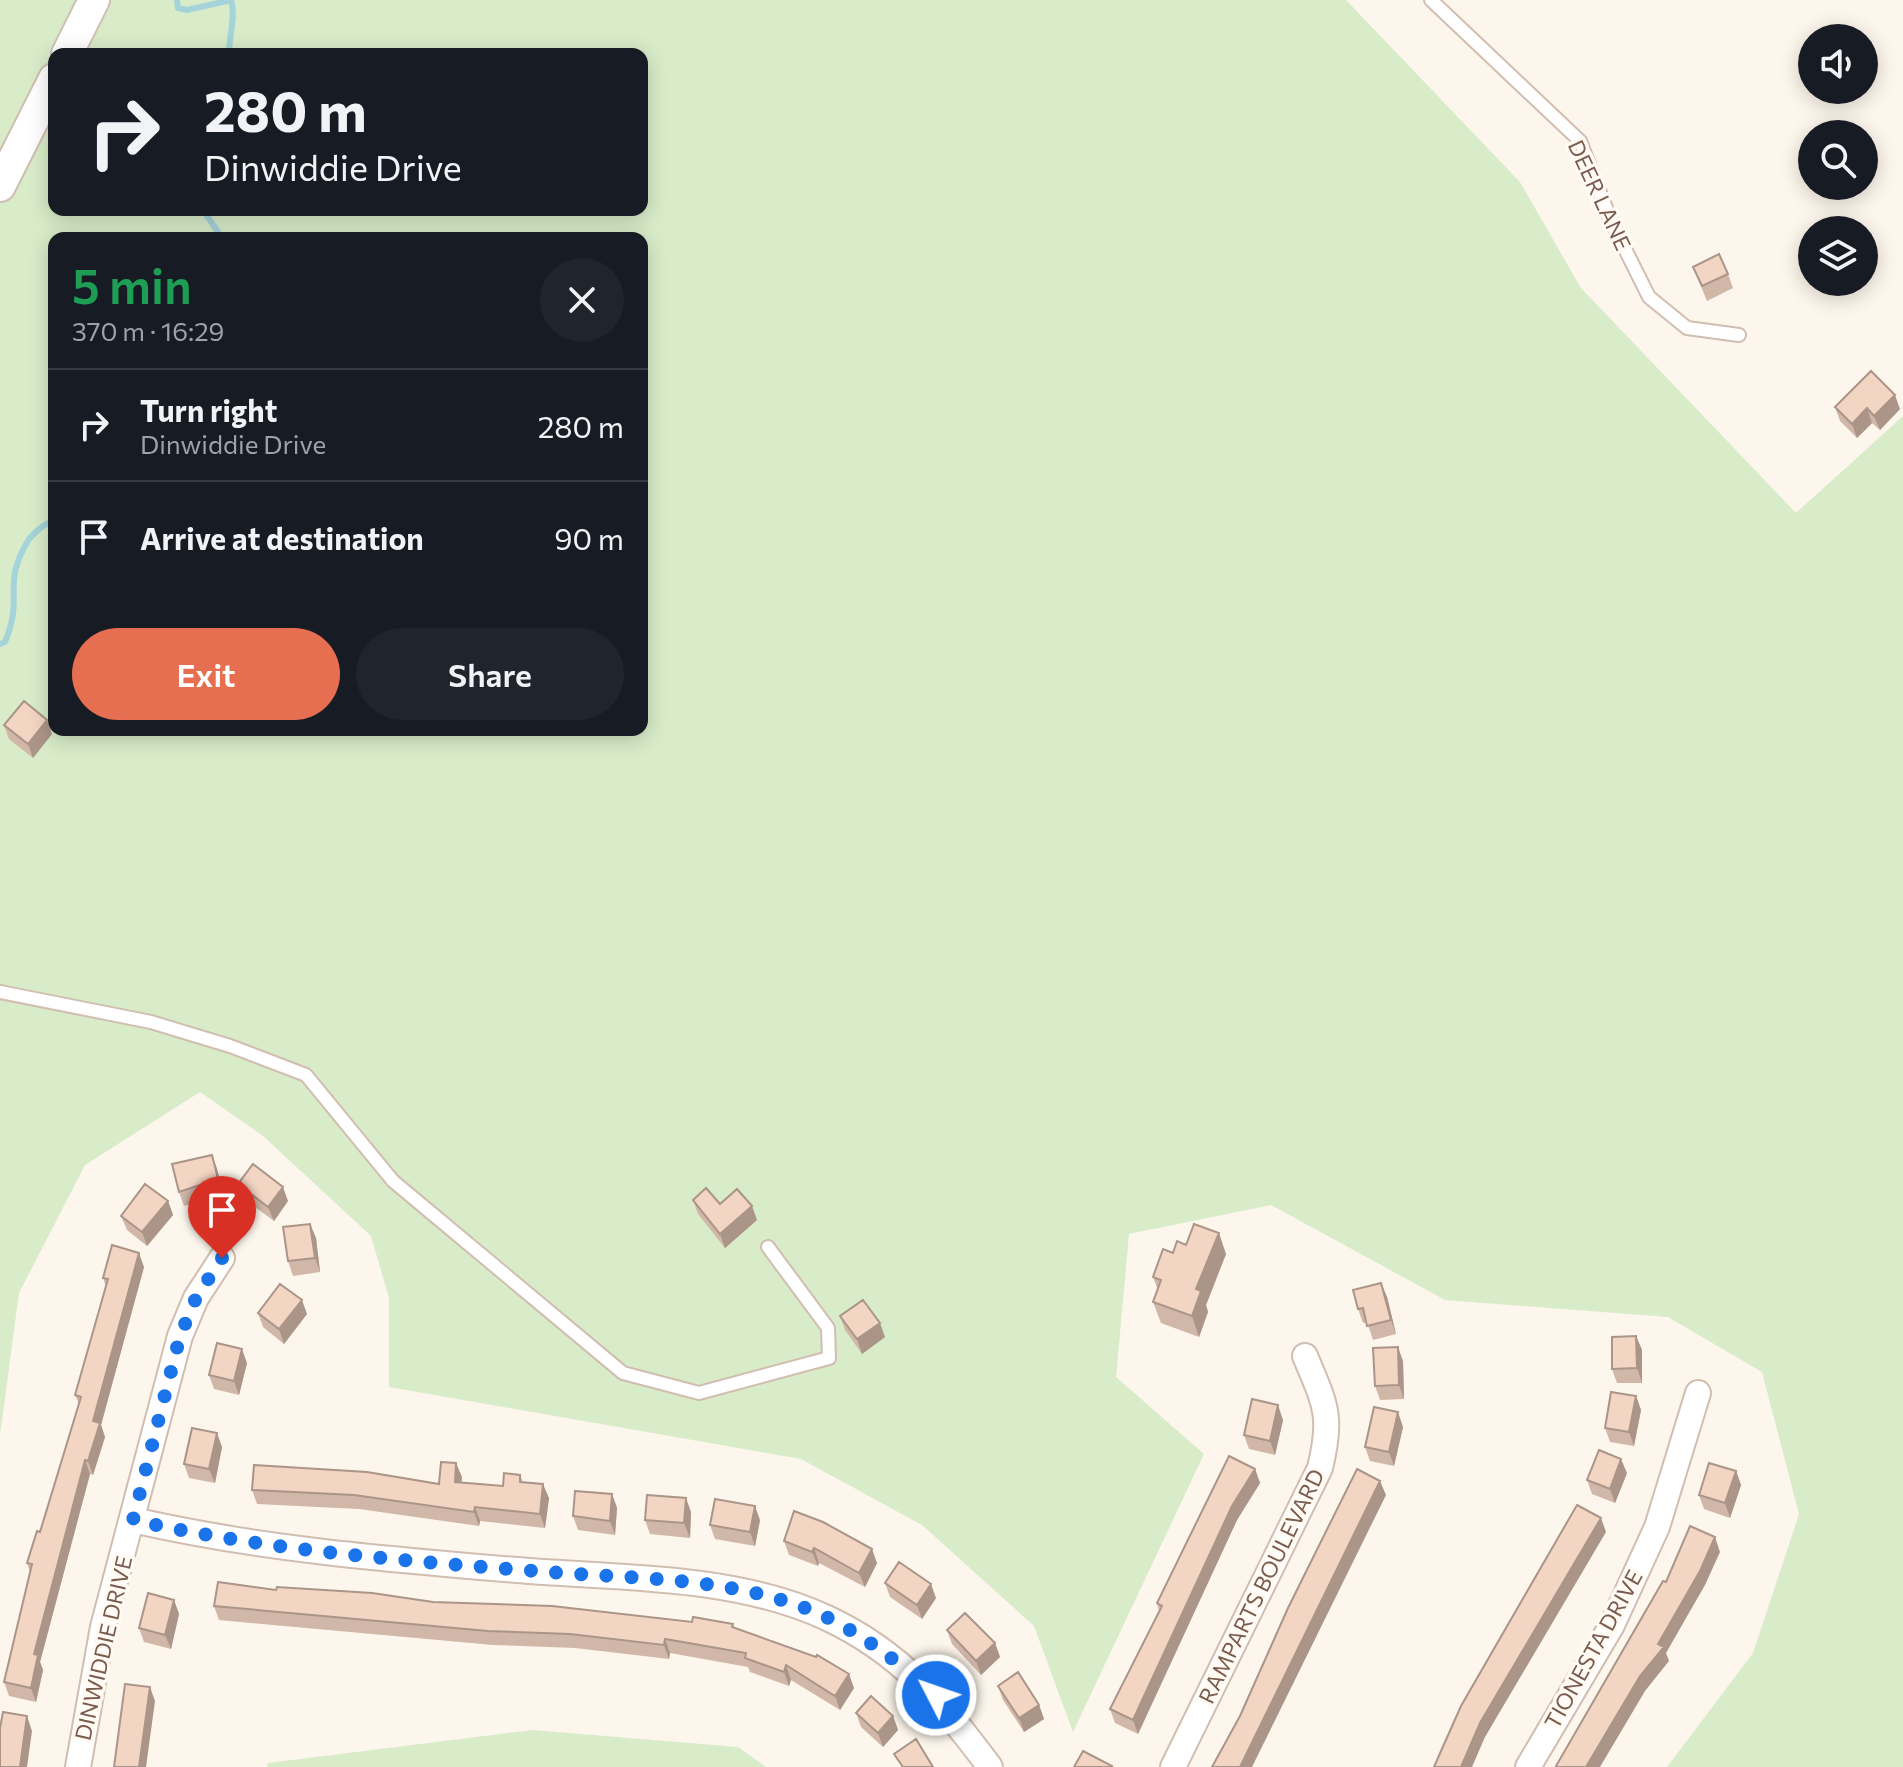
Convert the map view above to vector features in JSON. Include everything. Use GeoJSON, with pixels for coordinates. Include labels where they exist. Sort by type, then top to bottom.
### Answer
{"type":"FeatureCollection","features":[{"type":"Feature","properties":{"kind":"street"},"geometry":{"type":"LineString","coordinates":[[70,48],[94,0]]}},
{"type":"Feature","properties":{"kind":"street"},"geometry":{"type":"LineString","coordinates":[[0,186],[48,91]]}},
{"type":"Feature","properties":{"kind":"street","name":"DINWIDDIE DRIVE"},"geometry":{"type":"LineString","coordinates":[[78,1767],[103,1627],[180,1336],[196,1298],[222,1258]]}},
{"type":"Feature","properties":{"kind":"street","name":"RAMPARTS BOULEVARD"},"geometry":{"type":"LineString","coordinates":[[1173,1767],[1320,1468],[1328,1437],[1328,1411],[1305,1356]]}},
{"type":"Feature","properties":{"kind":"street","name":"TIONESTA DRIVE"},"geometry":{"type":"LineString","coordinates":[[1528,1767],[1612,1625],[1657,1527],[1698,1393]]}},
{"type":"Feature","properties":{"kind":"street"},"geometry":{"type":"LineString","coordinates":[[133,1520],[208,1537],[362,1558],[678,1582],[764,1597],[827,1618],[890,1656],[936,1695],[990,1767]]}},
{"type":"Feature","properties":{"kind":"lane","name":"DEER LANE"},"geometry":{"type":"LineString","coordinates":[[1431,0],[1580,141],[1611,221],[1649,297],[1687,328],[1739,335]]}},
{"type":"Feature","properties":{"kind":"lane"},"geometry":{"type":"LineString","coordinates":[[0,992],[151,1022],[230,1046],[306,1075],[393,1181],[623,1373],[699,1393],[829,1358],[828,1328],[768,1247]]}},
{"type":"Feature","properties":{"kind":"green space"},"geometry":{"type":"Polygon","coordinates":[[[0,0],[1346,0],[1520,182],[1581,288],[1796,513],[1903,416],[1903,1767],[1667,1767],[1753,1653],[1799,1514],[1762,1372],[1668,1317],[1445,1300],[1271,1205],[1129,1234],[1116,1377],[1204,1454],[1073,1732],[1034,1626],[922,1525],[801,1459],[389,1387],[389,1298],[371,1236],[263,1136],[200,1092],[85,1165],[19,1293],[0,1435],[0,0]]]}},
{"type":"Feature","properties":{"kind":"green space"},"geometry":{"type":"Polygon","coordinates":[[[533,1730],[738,1747],[766,1767],[267,1767],[268,1763],[533,1730]]]}},
{"type":"Feature","properties":{"kind":"building"},"geometry":{"type":"Polygon","coordinates":[[[1719,254],[1728,274],[1702,286],[1693,267],[1719,254]]]}},
{"type":"Feature","properties":{"kind":"building"},"geometry":{"type":"Polygon","coordinates":[[[1871,371],[1895,395],[1874,416],[1867,408],[1852,424],[1835,407],[1871,371]]]}},
{"type":"Feature","properties":{"kind":"building"},"geometry":{"type":"Polygon","coordinates":[[[24,701],[47,720],[28,744],[4,725],[24,701]]]}},
{"type":"Feature","properties":{"kind":"building"},"geometry":{"type":"Polygon","coordinates":[[[212,1155],[218,1179],[179,1192],[172,1164],[212,1155]]]}},
{"type":"Feature","properties":{"kind":"building"},"geometry":{"type":"Polygon","coordinates":[[[253,1164],[283,1187],[268,1207],[238,1184],[253,1164]]]}},
{"type":"Feature","properties":{"kind":"building"},"geometry":{"type":"Polygon","coordinates":[[[145,1184],[168,1201],[142,1232],[121,1216],[145,1184]]]}},
{"type":"Feature","properties":{"kind":"building"},"geometry":{"type":"Polygon","coordinates":[[[706,1188],[720,1204],[737,1189],[752,1206],[720,1234],[693,1200],[706,1188]]]}},
{"type":"Feature","properties":{"kind":"building"},"geometry":{"type":"Polygon","coordinates":[[[310,1224],[315,1258],[288,1261],[283,1227],[310,1224]]]}},
{"type":"Feature","properties":{"kind":"building"},"geometry":{"type":"Polygon","coordinates":[[[1194,1224],[1219,1233],[1196,1289],[1201,1291],[1192,1316],[1153,1302],[1161,1280],[1153,1277],[1163,1249],[1173,1253],[1177,1241],[1186,1245],[1194,1224]]]}},
{"type":"Feature","properties":{"kind":"building"},"geometry":{"type":"Polygon","coordinates":[[[112,1245],[139,1253],[93,1421],[100,1423],[88,1461],[85,1460],[34,1654],[38,1655],[31,1688],[4,1682],[32,1564],[27,1563],[37,1531],[40,1532],[81,1397],[75,1395],[108,1279],[103,1278],[112,1245]]]}},
{"type":"Feature","properties":{"kind":"building"},"geometry":{"type":"Polygon","coordinates":[[[1381,1283],[1391,1320],[1367,1326],[1363,1308],[1358,1309],[1353,1290],[1381,1283]]]}},
{"type":"Feature","properties":{"kind":"building"},"geometry":{"type":"Polygon","coordinates":[[[280,1284],[302,1300],[279,1329],[258,1313],[280,1284]]]}},
{"type":"Feature","properties":{"kind":"building"},"geometry":{"type":"Polygon","coordinates":[[[863,1300],[880,1323],[857,1339],[840,1316],[863,1300]]]}},
{"type":"Feature","properties":{"kind":"building"},"geometry":{"type":"Polygon","coordinates":[[[1636,1336],[1637,1368],[1612,1369],[1612,1337],[1636,1336]]]}},
{"type":"Feature","properties":{"kind":"building"},"geometry":{"type":"Polygon","coordinates":[[[217,1343],[242,1349],[234,1381],[209,1375],[217,1343]]]}},
{"type":"Feature","properties":{"kind":"building"},"geometry":{"type":"Polygon","coordinates":[[[1398,1347],[1399,1385],[1375,1386],[1373,1348],[1398,1347]]]}},
{"type":"Feature","properties":{"kind":"building"},"geometry":{"type":"Polygon","coordinates":[[[1611,1392],[1636,1396],[1629,1432],[1605,1428],[1611,1392]]]}},
{"type":"Feature","properties":{"kind":"building"},"geometry":{"type":"Polygon","coordinates":[[[1252,1399],[1278,1405],[1270,1441],[1244,1435],[1252,1399]]]}},
{"type":"Feature","properties":{"kind":"building"},"geometry":{"type":"Polygon","coordinates":[[[1374,1407],[1398,1412],[1389,1452],[1365,1447],[1374,1407]]]}},
{"type":"Feature","properties":{"kind":"building"},"geometry":{"type":"Polygon","coordinates":[[[192,1428],[217,1433],[209,1469],[184,1464],[192,1428]]]}},
{"type":"Feature","properties":{"kind":"building"},"geometry":{"type":"Polygon","coordinates":[[[1599,1450],[1621,1459],[1610,1489],[1587,1480],[1599,1450]]]}},
{"type":"Feature","properties":{"kind":"building"},"geometry":{"type":"Polygon","coordinates":[[[1229,1456],[1255,1469],[1232,1506],[1133,1720],[1110,1709],[1162,1606],[1157,1603],[1229,1456]]]}},
{"type":"Feature","properties":{"kind":"building"},"geometry":{"type":"Polygon","coordinates":[[[441,1462],[456,1463],[455,1482],[503,1486],[504,1473],[520,1475],[520,1482],[543,1484],[540,1514],[475,1507],[474,1512],[354,1495],[252,1490],[254,1465],[367,1472],[439,1484],[441,1462]]]}},
{"type":"Feature","properties":{"kind":"building"},"geometry":{"type":"Polygon","coordinates":[[[1709,1463],[1736,1471],[1725,1503],[1699,1495],[1709,1463]]]}},
{"type":"Feature","properties":{"kind":"building"},"geometry":{"type":"Polygon","coordinates":[[[1357,1469],[1380,1481],[1240,1767],[1212,1767],[1240,1716],[1288,1608],[1357,1469]]]}},
{"type":"Feature","properties":{"kind":"building"},"geometry":{"type":"Polygon","coordinates":[[[575,1491],[612,1494],[610,1521],[573,1516],[575,1491]]]}},
{"type":"Feature","properties":{"kind":"building"},"geometry":{"type":"Polygon","coordinates":[[[647,1495],[686,1498],[684,1523],[645,1520],[647,1495]]]}},
{"type":"Feature","properties":{"kind":"building"},"geometry":{"type":"Polygon","coordinates":[[[715,1499],[755,1506],[750,1532],[710,1525],[715,1499]]]}},
{"type":"Feature","properties":{"kind":"building"},"geometry":{"type":"Polygon","coordinates":[[[1577,1505],[1601,1518],[1480,1723],[1461,1767],[1434,1767],[1461,1706],[1577,1505]]]}},
{"type":"Feature","properties":{"kind":"building"},"geometry":{"type":"Polygon","coordinates":[[[794,1511],[823,1522],[872,1549],[859,1573],[814,1548],[812,1552],[784,1541],[794,1511]]]}},
{"type":"Feature","properties":{"kind":"building"},"geometry":{"type":"Polygon","coordinates":[[[1690,1526],[1715,1537],[1700,1571],[1658,1644],[1664,1647],[1640,1676],[1586,1767],[1557,1767],[1663,1581],[1666,1582],[1690,1526]]]}},
{"type":"Feature","properties":{"kind":"building"},"geometry":{"type":"Polygon","coordinates":[[[899,1562],[931,1584],[917,1605],[885,1583],[899,1562]]]}},
{"type":"Feature","properties":{"kind":"building"},"geometry":{"type":"Polygon","coordinates":[[[218,1582],[276,1590],[277,1587],[372,1593],[433,1602],[552,1606],[692,1622],[693,1617],[733,1624],[732,1627],[817,1655],[849,1674],[835,1696],[786,1665],[784,1672],[745,1658],[746,1653],[665,1639],[664,1645],[570,1634],[488,1631],[214,1606],[218,1582]]]}},
{"type":"Feature","properties":{"kind":"building"},"geometry":{"type":"Polygon","coordinates":[[[148,1593],[174,1600],[165,1635],[139,1628],[148,1593]]]}},
{"type":"Feature","properties":{"kind":"building"},"geometry":{"type":"Polygon","coordinates":[[[965,1613],[995,1643],[976,1661],[947,1630],[965,1613]]]}},
{"type":"Feature","properties":{"kind":"building"},"geometry":{"type":"Polygon","coordinates":[[[1018,1672],[1039,1705],[1019,1718],[998,1686],[1018,1672]]]}},
{"type":"Feature","properties":{"kind":"building"},"geometry":{"type":"Polygon","coordinates":[[[125,1684],[150,1687],[139,1767],[114,1767],[125,1684]]]}},
{"type":"Feature","properties":{"kind":"building"},"geometry":{"type":"Polygon","coordinates":[[[871,1696],[893,1716],[878,1733],[856,1713],[871,1696]]]}},
{"type":"Feature","properties":{"kind":"building"},"geometry":{"type":"Polygon","coordinates":[[[3,1712],[27,1716],[20,1767],[0,1767],[3,1712]]]}},
{"type":"Feature","properties":{"kind":"building"},"geometry":{"type":"Polygon","coordinates":[[[916,1739],[933,1767],[903,1767],[894,1754],[916,1739]]]}},
{"type":"Feature","properties":{"kind":"building"},"geometry":{"type":"Polygon","coordinates":[[[1083,1751],[1112,1766],[1074,1767],[1083,1751]]]}},
{"type":"Feature","properties":{"kind":"waterway"},"geometry":{"type":"LineString","coordinates":[[177,0],[178,8],[187,10],[231,0]]}},
{"type":"Feature","properties":{"kind":"waterway"},"geometry":{"type":"LineString","coordinates":[[230,48],[233,20],[231,0]]}},
{"type":"Feature","properties":{"kind":"waterway"},"geometry":{"type":"LineString","coordinates":[[207,216],[218,232]]}},
{"type":"Feature","properties":{"kind":"waterway"},"geometry":{"type":"LineString","coordinates":[[0,644],[5,642],[11,626],[14,580],[20,555],[34,533],[48,523]]}},
{"type":"Feature","properties":{"kind":"route"},"geometry":{"type":"LineString","coordinates":[[222,1258],[196,1298],[180,1336],[133,1520],[208,1537],[362,1558],[678,1582],[764,1597],[827,1618],[890,1656],[936,1695]]}}]}
